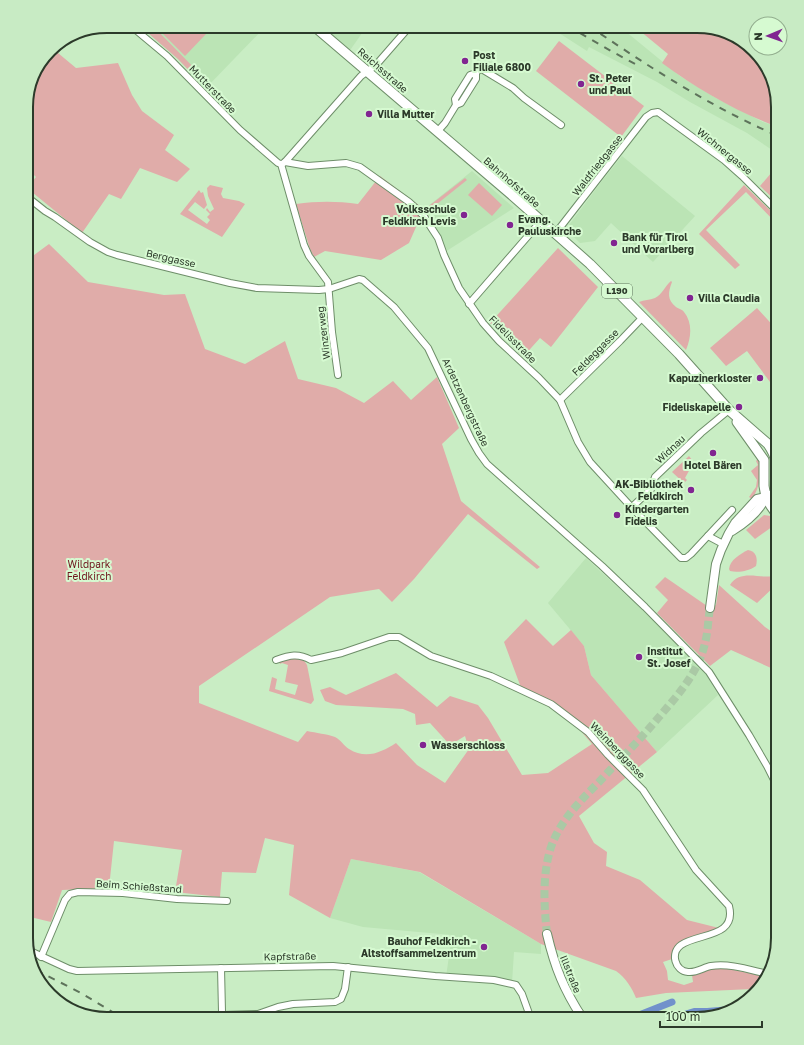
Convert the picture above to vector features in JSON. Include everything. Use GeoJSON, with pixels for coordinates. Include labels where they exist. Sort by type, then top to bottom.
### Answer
{"type":"FeatureCollection","features":[{"type":"Feature","properties":{"kind":"main road","name":"Reichsstraße"},"geometry":{"type":"LineString","coordinates":[[322,33],[437,132]]}},
{"type":"Feature","properties":{"kind":"main road","name":"Bahnhofstraße"},"geometry":{"type":"LineString","coordinates":[[437,132],[590,264],[643,317],[684,359],[729,410],[764,460]]}},
{"type":"Feature","properties":{"kind":"main road","name":"Bahnhofstraße"},"geometry":{"type":"LineString","coordinates":[[729,410],[771,447]]}},
{"type":"Feature","properties":{"kind":"main road"},"geometry":{"type":"LineString","coordinates":[[771,454],[764,460],[764,486],[766,497],[771,506]]}},
{"type":"Feature","properties":{"kind":"main road"},"geometry":{"type":"LineString","coordinates":[[764,460],[771,461]]}},
{"type":"Feature","properties":{"kind":"main road"},"geometry":{"type":"LineString","coordinates":[[710,608],[716,564],[723,544],[735,523],[753,502],[757,499],[771,496]]}},
{"type":"Feature","properties":{"kind":"main road","name":"Illstraße"},"geometry":{"type":"LineString","coordinates":[[547,934],[554,963],[560,979],[578,1012]]}},
{"type":"Feature","properties":{"kind":"street","name":"Mutterstraße"},"geometry":{"type":"LineString","coordinates":[[139,33],[182,70],[240,130],[278,163],[283,163]]}},
{"type":"Feature","properties":{"kind":"street"},"geometry":{"type":"LineString","coordinates":[[329,289],[328,282],[309,256],[304,245],[283,163],[361,76],[376,65],[404,33]]}},
{"type":"Feature","properties":{"kind":"street"},"geometry":{"type":"LineString","coordinates":[[437,132],[445,123],[456,105],[461,103],[476,79],[476,73],[480,68],[513,88],[524,98],[561,125]]}},
{"type":"Feature","properties":{"kind":"street","name":"Wichnergasse"},"geometry":{"type":"LineString","coordinates":[[658,112],[735,170],[771,204]]}},
{"type":"Feature","properties":{"kind":"street","name":"Waldfriedgasse"},"geometry":{"type":"LineString","coordinates":[[555,234],[646,117],[652,113],[658,112]]}},
{"type":"Feature","properties":{"kind":"street","name":"Fidelisstraße"},"geometry":{"type":"LineString","coordinates":[[283,163],[308,166],[346,163],[354,164],[397,192],[423,215],[431,226],[438,238],[454,278],[483,323],[496,338],[560,400],[578,442],[590,462],[631,508],[681,558],[691,554],[708,536]]}},
{"type":"Feature","properties":{"kind":"street","name":"Berggasse"},"geometry":{"type":"LineString","coordinates":[[33,202],[90,242],[108,252],[117,255],[225,282],[257,288],[329,289]]}},
{"type":"Feature","properties":{"kind":"street"},"geometry":{"type":"LineString","coordinates":[[470,304],[541,221]]}},
{"type":"Feature","properties":{"kind":"street","name":"Ardetzenbergstraße"},"geometry":{"type":"LineString","coordinates":[[329,289],[359,279],[363,280],[394,307],[431,352],[471,439],[487,464],[624,586],[709,672],[771,774]]}},
{"type":"Feature","properties":{"kind":"street","name":"Winzerweg"},"geometry":{"type":"LineString","coordinates":[[329,289],[338,375]]}},
{"type":"Feature","properties":{"kind":"street","name":"Feldeggasse"},"geometry":{"type":"LineString","coordinates":[[560,400],[643,317]]}},
{"type":"Feature","properties":{"kind":"street","name":"Widnau"},"geometry":{"type":"LineString","coordinates":[[631,508],[650,489],[655,478],[701,433],[729,410]]}},
{"type":"Feature","properties":{"kind":"street"},"geometry":{"type":"LineString","coordinates":[[723,544],[708,536],[732,510]]}},
{"type":"Feature","properties":{"kind":"street","name":"Weinberggasse"},"geometry":{"type":"LineString","coordinates":[[276,660],[294,655],[303,656],[311,660],[342,653],[389,637],[399,637],[431,656],[491,676],[551,704],[588,732],[608,755],[643,790],[696,870],[729,906],[730,918],[727,926],[711,935],[681,945],[675,953],[676,962],[681,970],[692,972],[709,966],[724,965],[762,973]]}},
{"type":"Feature","properties":{"kind":"street","name":"Beim Schießstand"},"geometry":{"type":"LineString","coordinates":[[41,957],[65,900],[70,894],[78,892],[123,893],[177,899],[227,901]]}},
{"type":"Feature","properties":{"kind":"street","name":"Kapfstraße"},"geometry":{"type":"LineString","coordinates":[[35,954],[77,971],[320,966],[348,967],[435,976],[494,980],[509,982],[516,985],[520,989],[528,1012]]}},
{"type":"Feature","properties":{"kind":"street"},"geometry":{"type":"LineString","coordinates":[[264,1012],[293,1004],[335,1002],[341,999],[345,989],[348,967]]}},
{"type":"Feature","properties":{"kind":"street"},"geometry":{"type":"LineString","coordinates":[[221,968],[224,1012]]}},
{"type":"Feature","properties":{"kind":"shaded area"},"geometry":{"type":"Polygon","coordinates":[[[148,33],[259,33],[206,88],[178,59],[148,33]]]}},
{"type":"Feature","properties":{"kind":"shaded area"},"geometry":{"type":"Polygon","coordinates":[[[321,33],[362,33],[346,56],[321,33]]]}},
{"type":"Feature","properties":{"kind":"shaded area"},"geometry":{"type":"Polygon","coordinates":[[[559,33],[628,33],[680,76],[716,98],[771,125],[771,149],[747,133],[657,82],[589,47],[587,51],[559,33]]]}},
{"type":"Feature","properties":{"kind":"shaded area"},"geometry":{"type":"Polygon","coordinates":[[[622,156],[695,216],[653,262],[611,223],[595,241],[580,243],[566,229],[622,156]]]}},
{"type":"Feature","properties":{"kind":"shaded area","name":"Volksschule Feldkirch Levis"},"geometry":{"type":"Polygon","coordinates":[[[472,171],[514,208],[445,252],[422,211],[472,171]]]}},
{"type":"Feature","properties":{"kind":"shaded area","name":"Institut St. Josef"},"geometry":{"type":"Polygon","coordinates":[[[586,558],[667,633],[702,668],[718,695],[657,752],[591,675],[584,646],[548,603],[586,558]]]}},
{"type":"Feature","properties":{"kind":"shaded area"},"geometry":{"type":"Polygon","coordinates":[[[351,859],[419,872],[541,944],[541,954],[514,952],[512,983],[446,977],[452,935],[363,927],[330,918],[351,859]]]}},
{"type":"Feature","properties":{"kind":"green space"},"geometry":{"type":"Polygon","coordinates":[[[148,33],[160,33],[202,76],[198,80],[178,59],[148,33]]]}},
{"type":"Feature","properties":{"kind":"green space"},"geometry":{"type":"Polygon","coordinates":[[[162,33],[207,33],[185,56],[162,33]]]}},
{"type":"Feature","properties":{"kind":"green space"},"geometry":{"type":"Polygon","coordinates":[[[642,33],[702,33],[725,39],[738,45],[748,53],[748,56],[753,58],[759,66],[767,83],[771,107],[771,124],[733,107],[703,91],[662,63],[668,54],[642,33]]]}},
{"type":"Feature","properties":{"kind":"green space"},"geometry":{"type":"Polygon","coordinates":[[[559,41],[644,106],[621,137],[536,71],[559,41]]]}},
{"type":"Feature","properties":{"kind":"green space"},"geometry":{"type":"Polygon","coordinates":[[[57,53],[76,68],[118,63],[132,95],[142,111],[174,135],[165,150],[190,169],[177,182],[140,168],[121,199],[109,194],[82,233],[33,193],[33,181],[36,177],[33,174],[34,92],[45,66],[57,53]]]}},
{"type":"Feature","properties":{"kind":"green space"},"geometry":{"type":"Polygon","coordinates":[[[771,173],[771,196],[760,186],[771,173]]]}},
{"type":"Feature","properties":{"kind":"green space"},"geometry":{"type":"Polygon","coordinates":[[[380,176],[424,209],[409,243],[381,260],[325,251],[314,257],[310,249],[296,204],[312,202],[342,202],[358,204],[380,176]]]}},
{"type":"Feature","properties":{"kind":"green space"},"geometry":{"type":"Polygon","coordinates":[[[465,178],[467,180],[427,212],[425,209],[465,178]]]}},
{"type":"Feature","properties":{"kind":"green space"},"geometry":{"type":"Polygon","coordinates":[[[479,183],[502,205],[492,216],[468,195],[479,183]]]}},
{"type":"Feature","properties":{"kind":"green space"},"geometry":{"type":"Polygon","coordinates":[[[210,185],[223,188],[221,194],[223,198],[239,201],[245,204],[222,237],[180,214],[199,190],[201,193],[203,192],[207,205],[204,209],[195,202],[188,210],[207,224],[210,220],[207,217],[210,214],[206,210],[207,208],[210,212],[214,209],[208,196],[207,188],[210,185]]]}},
{"type":"Feature","properties":{"kind":"green space"},"geometry":{"type":"Polygon","coordinates":[[[744,185],[771,211],[771,218],[746,192],[706,230],[740,265],[735,269],[699,234],[744,185]]]}},
{"type":"Feature","properties":{"kind":"green space","name":"Wildpark Feldkirch"},"geometry":{"type":"Polygon","coordinates":[[[49,244],[88,282],[164,295],[185,294],[205,349],[245,364],[285,341],[298,379],[336,388],[364,403],[393,381],[411,400],[437,377],[459,428],[442,444],[461,501],[540,567],[537,569],[468,514],[414,579],[392,602],[379,589],[330,597],[199,686],[199,703],[298,742],[307,731],[325,734],[335,737],[349,749],[362,754],[374,754],[396,743],[417,765],[445,783],[469,749],[465,736],[450,745],[430,723],[416,725],[415,714],[403,709],[336,705],[325,701],[320,690],[330,687],[346,695],[396,673],[437,707],[450,696],[478,705],[488,718],[522,775],[548,773],[592,744],[580,730],[550,705],[523,693],[504,642],[526,619],[553,646],[571,630],[584,646],[591,675],[657,752],[579,816],[594,843],[607,852],[606,866],[640,880],[687,920],[719,928],[690,938],[677,945],[673,951],[672,959],[663,962],[667,971],[668,980],[684,985],[693,982],[692,975],[710,969],[724,968],[761,976],[751,989],[666,993],[636,998],[628,983],[616,971],[541,944],[420,872],[351,859],[330,918],[289,895],[294,845],[265,838],[256,873],[222,872],[220,897],[175,892],[182,850],[114,841],[109,888],[62,890],[51,922],[33,918],[33,256],[49,244]]]}},
{"type":"Feature","properties":{"kind":"green space"},"geometry":{"type":"Polygon","coordinates":[[[558,248],[598,287],[551,347],[540,338],[523,357],[490,323],[558,248]]]}},
{"type":"Feature","properties":{"kind":"green space"},"geometry":{"type":"Polygon","coordinates":[[[671,281],[669,296],[671,302],[684,312],[689,321],[690,336],[686,350],[639,302],[657,297],[671,281]]]}},
{"type":"Feature","properties":{"kind":"green space"},"geometry":{"type":"Polygon","coordinates":[[[757,308],[771,323],[771,383],[747,351],[726,366],[710,348],[757,308]]]}},
{"type":"Feature","properties":{"kind":"green space"},"geometry":{"type":"Polygon","coordinates":[[[689,456],[695,464],[690,469],[685,478],[687,480],[684,483],[672,472],[689,456]]]}},
{"type":"Feature","properties":{"kind":"green space"},"geometry":{"type":"Polygon","coordinates":[[[758,459],[760,480],[752,499],[749,497],[756,487],[757,480],[751,471],[758,465],[756,461],[758,459]]]}},
{"type":"Feature","properties":{"kind":"green space"},"geometry":{"type":"Polygon","coordinates":[[[764,515],[771,517],[771,528],[755,539],[746,530],[764,515]]]}},
{"type":"Feature","properties":{"kind":"green space"},"geometry":{"type":"Polygon","coordinates":[[[748,550],[756,555],[756,566],[743,571],[730,571],[729,569],[733,560],[748,550]]]}},
{"type":"Feature","properties":{"kind":"green space"},"geometry":{"type":"Polygon","coordinates":[[[771,576],[771,590],[757,603],[730,585],[739,577],[771,576]]]}},
{"type":"Feature","properties":{"kind":"green space"},"geometry":{"type":"Polygon","coordinates":[[[665,577],[710,608],[716,605],[719,585],[771,631],[771,668],[731,650],[710,666],[657,613],[668,600],[655,587],[665,577]]]}},
{"type":"Feature","properties":{"kind":"green space"},"geometry":{"type":"Polygon","coordinates":[[[293,658],[303,659],[307,665],[314,700],[311,704],[269,691],[272,677],[277,679],[275,689],[295,695],[298,685],[285,682],[288,665],[282,663],[280,664],[279,662],[293,658]]]}},
{"type":"Feature","properties":{"kind":"water"},"geometry":{"type":"Polygon","coordinates":[[[723,1007],[707,1011],[681,1012],[694,1008],[723,1007]]]}},
{"type":"Feature","properties":{"kind":"waterway"},"geometry":{"type":"LineString","coordinates":[[647,1012],[672,1002]]}},
{"type":"Feature","properties":{"kind":"tunnel"},"geometry":{"type":"LineString","coordinates":[[547,934],[545,913],[545,879],[548,858],[555,838],[565,820],[578,804],[644,734],[686,684],[701,657],[707,632],[710,608]]}},
{"type":"Feature","properties":{"kind":"railway"},"geometry":{"type":"LineString","coordinates":[[580,33],[637,65]]}},
{"type":"Feature","properties":{"kind":"railway"},"geometry":{"type":"LineString","coordinates":[[600,33],[681,86],[753,125],[771,133]]}},
{"type":"Feature","properties":{"kind":"railway"},"geometry":{"type":"LineString","coordinates":[[42,973],[81,993],[112,1012]]}},
{"type":"Feature","properties":{"kind":"place","name":"Post Filiale 6800"},"geometry":{"type":"Point","coordinates":[465,61]}},
{"type":"Feature","properties":{"kind":"place","name":"St. Peter und Paul"},"geometry":{"type":"Point","coordinates":[581,84]}},
{"type":"Feature","properties":{"kind":"place","name":"Villa Mutter"},"geometry":{"type":"Point","coordinates":[369,114]}},
{"type":"Feature","properties":{"kind":"place","name":"Volksschule Feldkirch Levis"},"geometry":{"type":"Point","coordinates":[464,215]}},
{"type":"Feature","properties":{"kind":"place","name":"Evang. Pauluskirche"},"geometry":{"type":"Point","coordinates":[510,225]}},
{"type":"Feature","properties":{"kind":"place","name":"Bank für Tirol und Vorarlberg"},"geometry":{"type":"Point","coordinates":[614,243]}},
{"type":"Feature","properties":{"kind":"place","name":"Villa Claudia"},"geometry":{"type":"Point","coordinates":[690,298]}},
{"type":"Feature","properties":{"kind":"place","name":"Kapuzinerkloster"},"geometry":{"type":"Point","coordinates":[760,378]}},
{"type":"Feature","properties":{"kind":"place","name":"Fideliskapelle"},"geometry":{"type":"Point","coordinates":[739,407]}},
{"type":"Feature","properties":{"kind":"place","name":"Hotel Bären"},"geometry":{"type":"Point","coordinates":[713,453]}},
{"type":"Feature","properties":{"kind":"place","name":"AK-Bibliothek Feldkirch"},"geometry":{"type":"Point","coordinates":[691,490]}},
{"type":"Feature","properties":{"kind":"place","name":"Kindergarten Fidelis"},"geometry":{"type":"Point","coordinates":[617,515]}},
{"type":"Feature","properties":{"kind":"place","name":"Institut St. Josef"},"geometry":{"type":"Point","coordinates":[639,657]}},
{"type":"Feature","properties":{"kind":"place","name":"Wasserschloss"},"geometry":{"type":"Point","coordinates":[423,745]}},
{"type":"Feature","properties":{"kind":"place","name":"Bauhof Feldkirch - Altstoffsammelzentrum"},"geometry":{"type":"Point","coordinates":[484,947]}}]}
